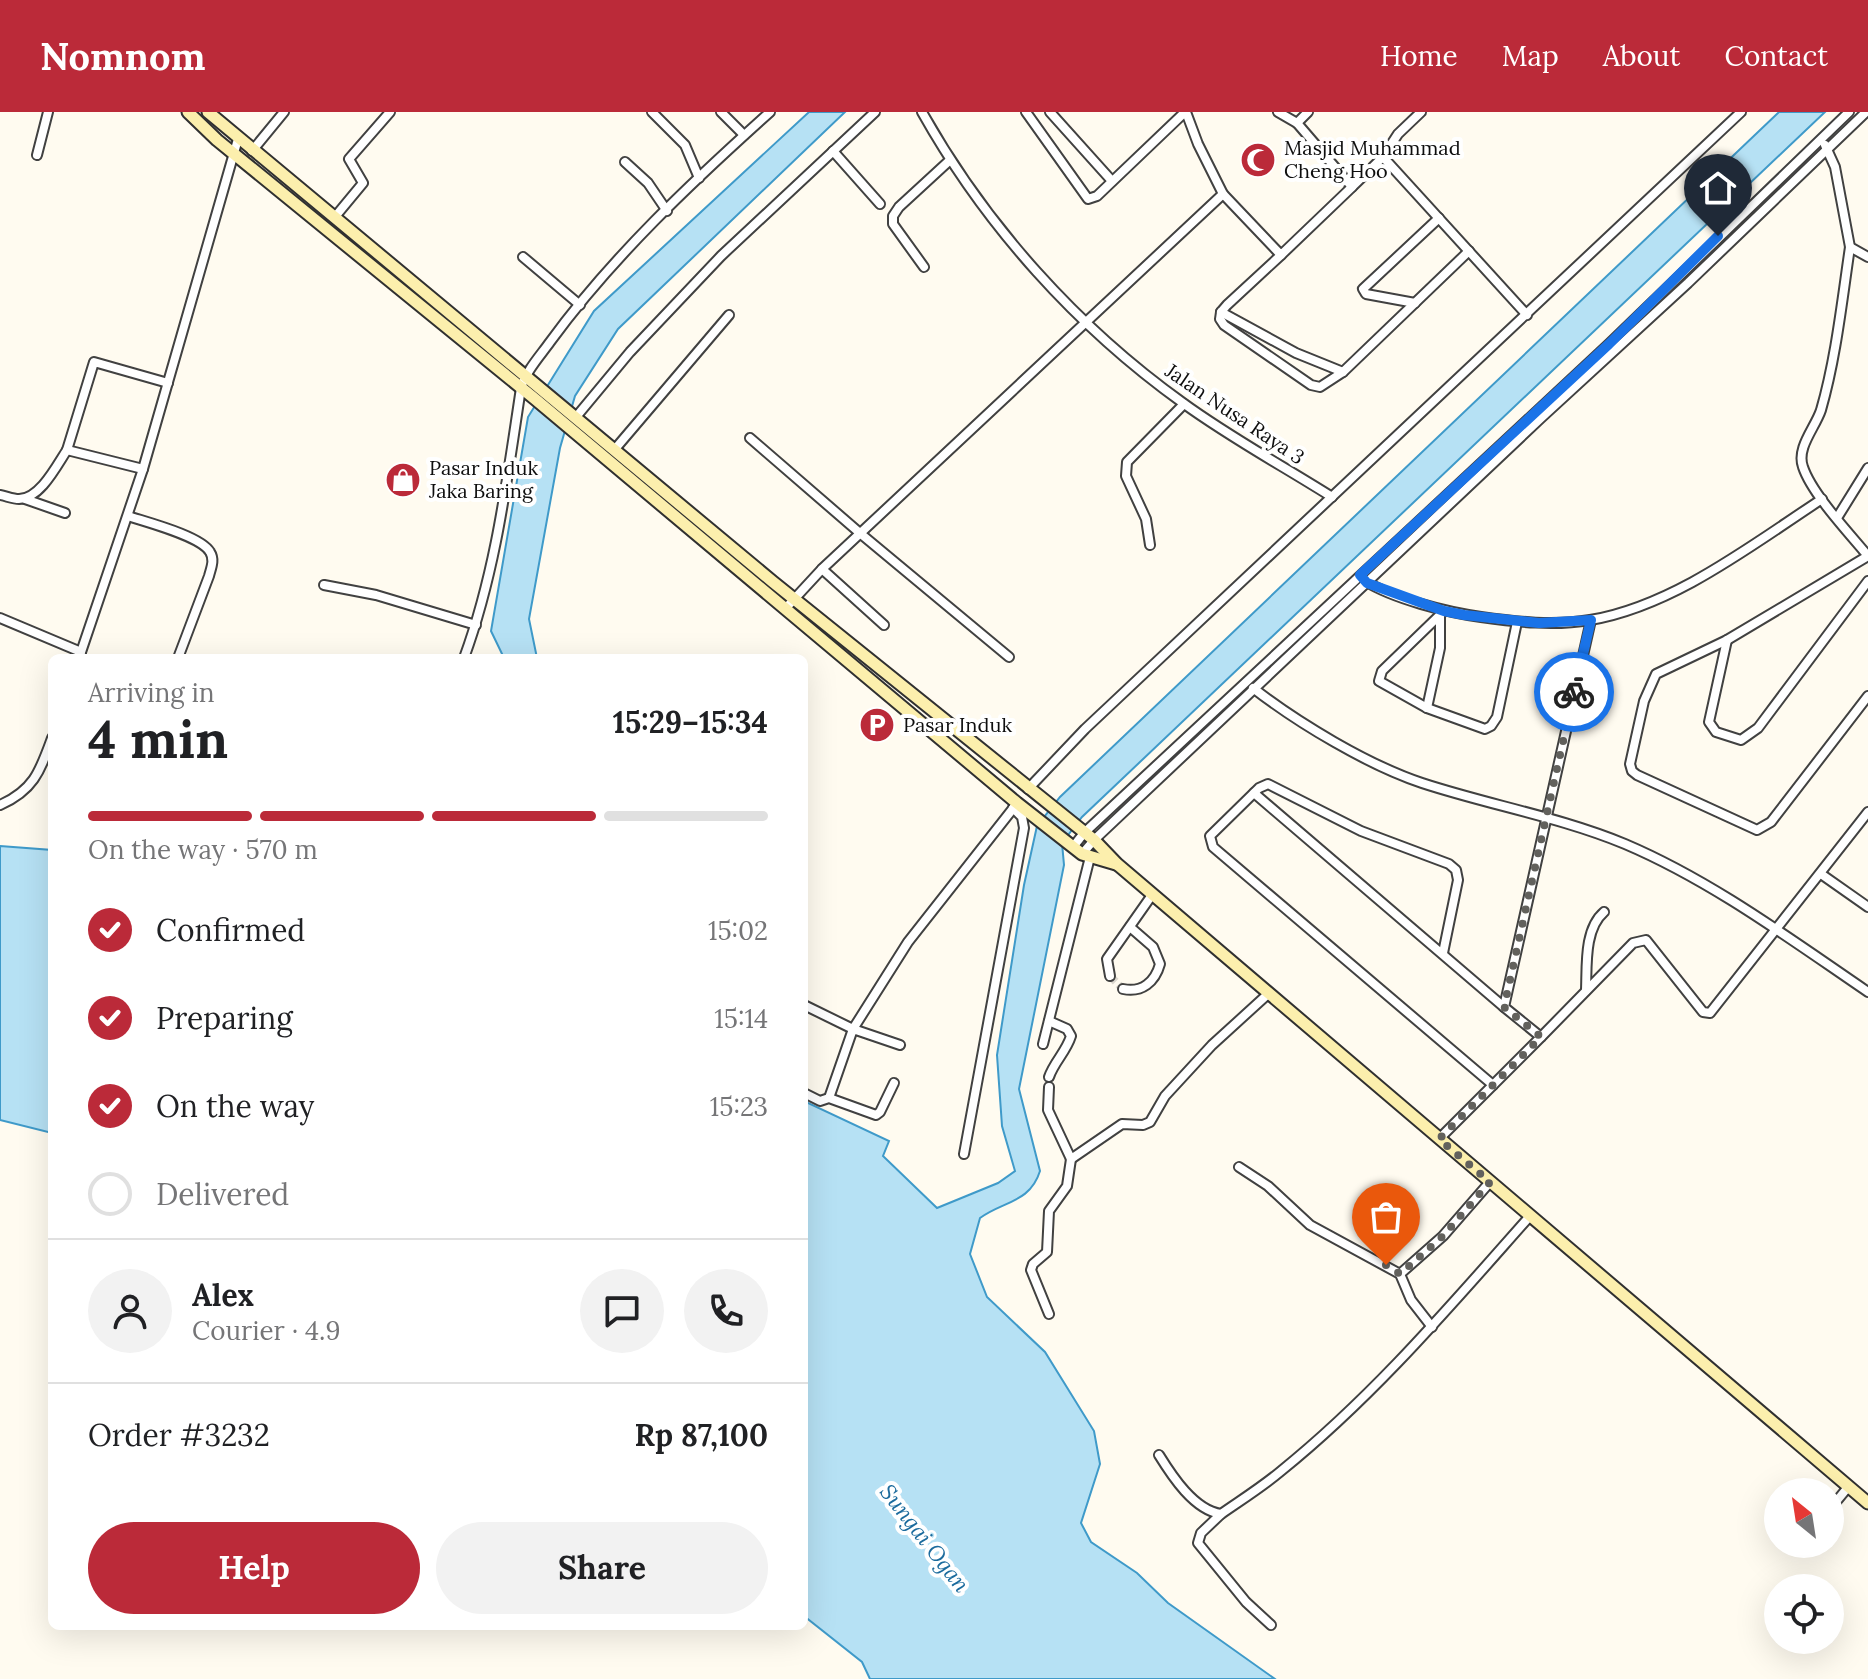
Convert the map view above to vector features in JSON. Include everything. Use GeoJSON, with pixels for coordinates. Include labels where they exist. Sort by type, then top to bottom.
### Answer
{"type":"FeatureCollection","features":[{"type":"Feature","properties":{"kind":"street"},"geometry":{"type":"LineString","coordinates":[[37,155],[48,112]]}},
{"type":"Feature","properties":{"kind":"street"},"geometry":{"type":"LineString","coordinates":[[188,112],[233,153],[538,394],[570,428],[1015,805],[1039,819],[1078,850],[1117,864]]}},
{"type":"Feature","properties":{"kind":"street"},"geometry":{"type":"LineString","coordinates":[[252,151],[284,112]]}},
{"type":"Feature","properties":{"kind":"street"},"geometry":{"type":"LineString","coordinates":[[334,218],[363,183],[349,159],[390,112]]}},
{"type":"Feature","properties":{"kind":"street"},"geometry":{"type":"LineString","coordinates":[[652,112],[685,145],[699,178]]}},
{"type":"Feature","properties":{"kind":"street"},"geometry":{"type":"LineString","coordinates":[[721,112],[744,135]]}},
{"type":"Feature","properties":{"kind":"street"},"geometry":{"type":"LineString","coordinates":[[465,654],[476,625],[503,509],[523,382],[580,305],[699,178],[770,112]]}},
{"type":"Feature","properties":{"kind":"street"},"geometry":{"type":"LineString","coordinates":[[574,415],[721,256],[875,112]]}},
{"type":"Feature","properties":{"kind":"street","name":"Jalan Nusa Raya 3"},"geometry":{"type":"LineString","coordinates":[[922,112],[949,161],[1030,267],[1107,343],[1184,404],[1332,497]]}},
{"type":"Feature","properties":{"kind":"street"},"geometry":{"type":"LineString","coordinates":[[1026,112],[1086,198],[1097,196],[1185,112],[1223,194],[1281,255]]}},
{"type":"Feature","properties":{"kind":"street"},"geometry":{"type":"LineString","coordinates":[[1050,112],[1112,181]]}},
{"type":"Feature","properties":{"kind":"street"},"geometry":{"type":"LineString","coordinates":[[1278,112],[1297,123],[1352,187]]}},
{"type":"Feature","properties":{"kind":"street"},"geometry":{"type":"LineString","coordinates":[[1297,123],[1308,112]]}},
{"type":"Feature","properties":{"kind":"street"},"geometry":{"type":"LineString","coordinates":[[1422,112],[1398,134],[1383,157],[1221,312],[1220,319],[1224,325],[1311,385],[1324,385],[1343,372],[1469,251]]}},
{"type":"Feature","properties":{"kind":"street"},"geometry":{"type":"LineString","coordinates":[[1028,789],[1085,729],[1741,112]]}},
{"type":"Feature","properties":{"kind":"street"},"geometry":{"type":"LineString","coordinates":[[1043,1044],[1078,850],[1085,834],[1252,686],[1849,112]]}},
{"type":"Feature","properties":{"kind":"street"},"geometry":{"type":"LineString","coordinates":[[1364,579],[1688,283],[1866,112]]}},
{"type":"Feature","properties":{"kind":"street"},"geometry":{"type":"LineString","coordinates":[[214,114],[238,139],[523,382]]}},
{"type":"Feature","properties":{"kind":"street"},"geometry":{"type":"LineString","coordinates":[[80,654],[143,469],[238,139]]}},
{"type":"Feature","properties":{"kind":"street"},"geometry":{"type":"LineString","coordinates":[[1820,140],[1828,148],[1835,167],[1850,247],[1820,412],[1802,452],[1802,466],[1822,499],[1868,556],[1727,640],[1656,674],[1644,701],[1630,764],[1632,771],[1757,830],[1771,822],[1868,696]]}},
{"type":"Feature","properties":{"kind":"street"},"geometry":{"type":"LineString","coordinates":[[833,151],[880,204]]}},
{"type":"Feature","properties":{"kind":"street"},"geometry":{"type":"LineString","coordinates":[[1383,157],[1527,315]]}},
{"type":"Feature","properties":{"kind":"street"},"geometry":{"type":"LineString","coordinates":[[924,267],[893,224],[893,216],[949,161]]}},
{"type":"Feature","properties":{"kind":"street"},"geometry":{"type":"LineString","coordinates":[[625,162],[648,183],[667,211]]}},
{"type":"Feature","properties":{"kind":"street"},"geometry":{"type":"LineString","coordinates":[[785,609],[822,569],[1223,194]]}},
{"type":"Feature","properties":{"kind":"street"},"geometry":{"type":"LineString","coordinates":[[1415,303],[1366,294],[1363,289],[1439,218]]}},
{"type":"Feature","properties":{"kind":"street"},"geometry":{"type":"LineString","coordinates":[[1850,247],[1868,257]]}},
{"type":"Feature","properties":{"kind":"street"},"geometry":{"type":"LineString","coordinates":[[523,257],[580,305]]}},
{"type":"Feature","properties":{"kind":"street"},"geometry":{"type":"LineString","coordinates":[[1678,275],[1688,283]]}},
{"type":"Feature","properties":{"kind":"street"},"geometry":{"type":"LineString","coordinates":[[1221,312],[1296,353],[1343,372]]}},
{"type":"Feature","properties":{"kind":"street"},"geometry":{"type":"LineString","coordinates":[[615,449],[729,315]]}},
{"type":"Feature","properties":{"kind":"street"},"geometry":{"type":"LineString","coordinates":[[24,498],[46,480],[67,450],[94,362],[168,383]]}},
{"type":"Feature","properties":{"kind":"street"},"geometry":{"type":"LineString","coordinates":[[538,394],[574,415],[793,599],[1050,804],[1152,895],[1868,1503]]}},
{"type":"Feature","properties":{"kind":"street"},"geometry":{"type":"LineString","coordinates":[[1150,545],[1146,519],[1126,476],[1127,462],[1184,404]]}},
{"type":"Feature","properties":{"kind":"street"},"geometry":{"type":"LineString","coordinates":[[750,438],[1009,657]]}},
{"type":"Feature","properties":{"kind":"street"},"geometry":{"type":"LineString","coordinates":[[67,450],[143,469]]}},
{"type":"Feature","properties":{"kind":"street"},"geometry":{"type":"LineString","coordinates":[[1837,518],[1868,468]]}},
{"type":"Feature","properties":{"kind":"street"},"geometry":{"type":"LineString","coordinates":[[0,495],[24,498],[65,513]]}},
{"type":"Feature","properties":{"kind":"street"},"geometry":{"type":"LineString","coordinates":[[1364,579],[1442,614],[1517,622],[1591,620],[1642,604],[1720,566],[1822,499]]}},
{"type":"Feature","properties":{"kind":"street"},"geometry":{"type":"LineString","coordinates":[[128,516],[198,541],[211,555],[209,576],[180,654]]}},
{"type":"Feature","properties":{"kind":"street"},"geometry":{"type":"LineString","coordinates":[[822,569],[884,625]]}},
{"type":"Feature","properties":{"kind":"street"},"geometry":{"type":"LineString","coordinates":[[1727,640],[1709,722],[1716,732],[1741,740],[1758,728],[1868,581]]}},
{"type":"Feature","properties":{"kind":"street"},"geometry":{"type":"LineString","coordinates":[[324,585],[376,595],[476,625]]}},
{"type":"Feature","properties":{"kind":"street"},"geometry":{"type":"LineString","coordinates":[[1442,614],[1378,676],[1382,684],[1427,708],[1482,728],[1491,726],[1497,717],[1517,622]]}},
{"type":"Feature","properties":{"kind":"street"},"geometry":{"type":"LineString","coordinates":[[1427,708],[1440,648],[1442,614]]}},
{"type":"Feature","properties":{"kind":"street"},"geometry":{"type":"LineString","coordinates":[[0,618],[78,654]]}},
{"type":"Feature","properties":{"kind":"street"},"geometry":{"type":"LineString","coordinates":[[1504,1007],[1591,620]]}},
{"type":"Feature","properties":{"kind":"street"},"geometry":{"type":"LineString","coordinates":[[1252,686],[1321,734],[1419,782],[1584,829],[1657,859],[1709,887],[1868,992]]}},
{"type":"Feature","properties":{"kind":"street"},"geometry":{"type":"LineString","coordinates":[[0,805],[21,794],[32,783],[48,748]]}},
{"type":"Feature","properties":{"kind":"street"},"geometry":{"type":"LineString","coordinates":[[1443,953],[1458,880],[1452,866],[1361,831],[1272,785],[1264,784],[1211,832],[1209,839],[1213,847],[1493,1085]]}},
{"type":"Feature","properties":{"kind":"street"},"geometry":{"type":"LineString","coordinates":[[1254,793],[1541,1037]]}},
{"type":"Feature","properties":{"kind":"street"},"geometry":{"type":"LineString","coordinates":[[829,1098],[853,1029],[908,942],[1015,805]]}},
{"type":"Feature","properties":{"kind":"street"},"geometry":{"type":"LineString","coordinates":[[964,1154],[1024,828],[1015,805]]}},
{"type":"Feature","properties":{"kind":"street"},"geometry":{"type":"LineString","coordinates":[[1439,1139],[1633,943],[1646,940],[1706,1014],[1734,985],[1821,874],[1864,825],[1868,812]]}},
{"type":"Feature","properties":{"kind":"street"},"geometry":{"type":"LineString","coordinates":[[1821,874],[1868,907]]}},
{"type":"Feature","properties":{"kind":"street"},"geometry":{"type":"LineString","coordinates":[[1110,976],[1107,959],[1152,895]]}},
{"type":"Feature","properties":{"kind":"street"},"geometry":{"type":"LineString","coordinates":[[1586,991],[1591,935],[1595,922],[1604,912]]}},
{"type":"Feature","properties":{"kind":"street"},"geometry":{"type":"LineString","coordinates":[[1123,989],[1135,990],[1153,981],[1160,964],[1153,947],[1130,927]]}},
{"type":"Feature","properties":{"kind":"street"},"geometry":{"type":"LineString","coordinates":[[1071,1159],[1122,1124],[1143,1125],[1150,1122],[1165,1096],[1212,1045],[1268,994]]}},
{"type":"Feature","properties":{"kind":"street"},"geometry":{"type":"LineString","coordinates":[[808,1007],[853,1029],[900,1045]]}},
{"type":"Feature","properties":{"kind":"street"},"geometry":{"type":"LineString","coordinates":[[1049,1021],[1067,1029],[1071,1036],[1062,1058],[1053,1065],[1048,1110],[1071,1159],[1067,1186],[1049,1211],[1047,1252],[1033,1264],[1031,1270],[1049,1314]]}},
{"type":"Feature","properties":{"kind":"street"},"geometry":{"type":"LineString","coordinates":[[808,1095],[820,1101],[829,1098],[876,1115],[894,1083]]}},
{"type":"Feature","properties":{"kind":"street"},"geometry":{"type":"LineString","coordinates":[[1239,1167],[1268,1186],[1310,1225],[1400,1274],[1407,1294],[1432,1327]]}},
{"type":"Feature","properties":{"kind":"street"},"geometry":{"type":"LineString","coordinates":[[1400,1274],[1443,1236],[1490,1182]]}},
{"type":"Feature","properties":{"kind":"street"},"geometry":{"type":"LineString","coordinates":[[1271,1625],[1246,1602],[1198,1543],[1201,1533],[1221,1514],[1280,1473],[1364,1398],[1530,1216]]}},
{"type":"Feature","properties":{"kind":"street"},"geometry":{"type":"LineString","coordinates":[[1159,1455],[1194,1499],[1207,1510],[1221,1514]]}},
{"type":"Feature","properties":{"kind":"street"},"geometry":{"type":"LineString","coordinates":[[1844,1492],[1849,1486]]}},
{"type":"Feature","properties":{"kind":"water"},"geometry":{"type":"Polygon","coordinates":[[[809,112],[845,112],[618,329],[575,396],[560,448],[529,619],[536,654],[502,654],[491,631],[528,417],[594,311],[809,112]]]}},
{"type":"Feature","properties":{"kind":"water","name":"Sungai Ogan"},"geometry":{"type":"Polygon","coordinates":[[[1779,112],[1825,112],[1082,817],[1062,843],[1064,865],[1019,1089],[1040,1171],[1023,1195],[980,1218],[970,1254],[987,1297],[1045,1352],[1094,1431],[1100,1464],[1081,1523],[1091,1542],[1137,1573],[1168,1603],[1275,1679],[870,1679],[862,1662],[808,1619],[808,1103],[889,1141],[883,1156],[937,1208],[998,1183],[1015,1171],[1002,1126],[997,1055],[1024,885],[1037,826],[1060,797],[1779,112]]]}},
{"type":"Feature","properties":{"kind":"water"},"geometry":{"type":"Polygon","coordinates":[[[0,846],[48,850],[48,1132],[0,1120],[0,846]]]}},
{"type":"Feature","properties":{"kind":"tunnel"},"geometry":{"type":"LineString","coordinates":[[1110,976],[1123,989]]}},
{"type":"Feature","properties":{"kind":"way so far"},"geometry":{"type":"LineString","coordinates":[[1386,1265],[1400,1274],[1443,1236],[1490,1182],[1439,1139],[1541,1037],[1504,1007],[1574,692]]}},
{"type":"Feature","properties":{"kind":"place","name":"Masjid Muhammad Cheng Hoo"},"geometry":{"type":"Point","coordinates":[1258,160]}},
{"type":"Feature","properties":{"kind":"place","name":"Pasar Induk Jaka Baring"},"geometry":{"type":"Point","coordinates":[403,480]}},
{"type":"Feature","properties":{"kind":"place","name":"Pasar Induk"},"geometry":{"type":"Point","coordinates":[877,725]}},
{"type":"Feature","properties":{"kind":"route"},"geometry":{"type":"LineString","coordinates":[[1574,692],[1591,620],[1517,622],[1444,611],[1367,583],[1360,575],[1609,344],[1718,236]]}}]}
